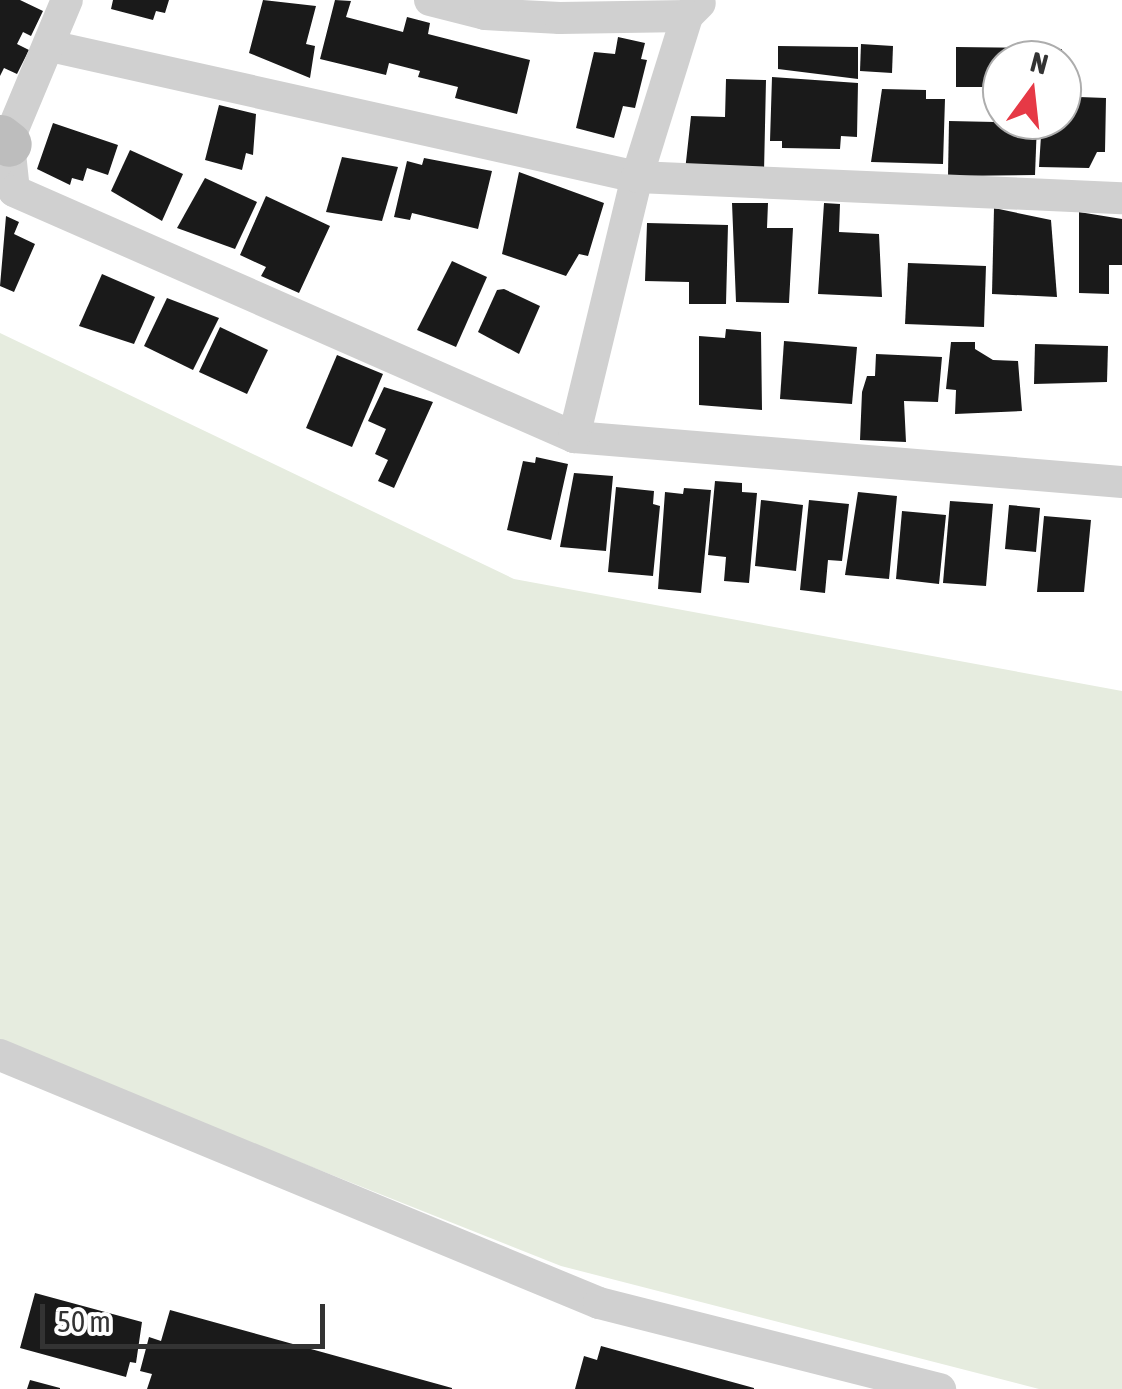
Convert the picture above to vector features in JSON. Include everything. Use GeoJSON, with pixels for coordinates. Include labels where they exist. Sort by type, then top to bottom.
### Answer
{"type":"FeatureCollection","features":[{"type":"Feature","properties":{"kind":"street"},"geometry":{"type":"LineString","coordinates":[[67,0],[3,147],[14,191],[574,437],[1122,482]]}},
{"type":"Feature","properties":{"kind":"street"},"geometry":{"type":"LineString","coordinates":[[430,0],[485,14],[695,8],[637,177],[574,437]]}},
{"type":"Feature","properties":{"kind":"street"},"geometry":{"type":"LineString","coordinates":[[50,46],[637,177],[1122,198]]}},
{"type":"Feature","properties":{"kind":"street"},"geometry":{"type":"LineString","coordinates":[[0,1055],[599,1304],[940,1389]]}},
{"type":"Feature","properties":{"kind":"shaded area"},"geometry":{"type":"Polygon","coordinates":[[[0,333],[514,579],[1122,691],[1122,1389],[1039,1389],[561,1266],[0,1043],[0,333]]]}},
{"type":"Feature","properties":{"kind":"building"},"geometry":{"type":"Polygon","coordinates":[[[0,0],[20,0],[43,11],[31,36],[23,32],[17,44],[29,50],[17,74],[4,68],[0,76],[0,0]]]}},
{"type":"Feature","properties":{"kind":"building"},"geometry":{"type":"Polygon","coordinates":[[[113,0],[169,0],[165,13],[156,11],[153,20],[111,9],[113,0]]]}},
{"type":"Feature","properties":{"kind":"building"},"geometry":{"type":"Polygon","coordinates":[[[263,0],[316,6],[306,44],[315,46],[310,78],[249,53],[263,0]]]}},
{"type":"Feature","properties":{"kind":"building"},"geometry":{"type":"Polygon","coordinates":[[[335,0],[351,1],[346,17],[403,32],[407,17],[430,23],[428,34],[530,60],[517,114],[455,98],[458,87],[418,77],[420,71],[389,63],[386,75],[320,59],[335,0]]]}},
{"type":"Feature","properties":{"kind":"building"},"geometry":{"type":"Polygon","coordinates":[[[618,37],[645,43],[641,59],[647,60],[635,108],[623,106],[614,138],[576,128],[594,52],[615,54],[618,37]]]}},
{"type":"Feature","properties":{"kind":"building"},"geometry":{"type":"Polygon","coordinates":[[[861,44],[893,46],[892,73],[860,71],[861,44]]]}},
{"type":"Feature","properties":{"kind":"building"},"geometry":{"type":"Polygon","coordinates":[[[778,46],[858,47],[858,79],[778,69],[778,46]]]}},
{"type":"Feature","properties":{"kind":"building"},"geometry":{"type":"Polygon","coordinates":[[[956,47],[982,47],[982,87],[956,87],[956,47]]]}},
{"type":"Feature","properties":{"kind":"building"},"geometry":{"type":"Polygon","coordinates":[[[772,77],[858,83],[857,137],[841,136],[840,149],[782,148],[782,141],[770,141],[772,77]]]}},
{"type":"Feature","properties":{"kind":"building"},"geometry":{"type":"Polygon","coordinates":[[[726,79],[766,80],[764,172],[685,171],[691,116],[725,117],[726,79]]]}},
{"type":"Feature","properties":{"kind":"building"},"geometry":{"type":"Polygon","coordinates":[[[882,89],[926,90],[926,99],[945,99],[943,164],[871,162],[882,89]]]}},
{"type":"Feature","properties":{"kind":"building"},"geometry":{"type":"Polygon","coordinates":[[[1082,97],[1106,98],[1105,152],[1097,152],[1089,168],[1039,167],[1041,140],[1082,140],[1082,97]]]}},
{"type":"Feature","properties":{"kind":"building"},"geometry":{"type":"Polygon","coordinates":[[[219,105],[256,114],[253,155],[246,153],[242,170],[205,160],[219,105]]]}},
{"type":"Feature","properties":{"kind":"building"},"geometry":{"type":"Polygon","coordinates":[[[949,121],[982,122],[982,140],[1036,140],[1035,175],[948,176],[949,121]]]}},
{"type":"Feature","properties":{"kind":"building"},"geometry":{"type":"Polygon","coordinates":[[[53,123],[118,145],[108,175],[87,168],[83,181],[72,178],[70,185],[37,169],[53,123]]]}},
{"type":"Feature","properties":{"kind":"building"},"geometry":{"type":"Polygon","coordinates":[[[130,150],[183,174],[162,221],[111,191],[130,150]]]}},
{"type":"Feature","properties":{"kind":"building"},"geometry":{"type":"Polygon","coordinates":[[[342,157],[398,167],[382,221],[326,212],[342,157]]]}},
{"type":"Feature","properties":{"kind":"building"},"geometry":{"type":"Polygon","coordinates":[[[424,158],[492,171],[478,229],[412,213],[410,220],[394,217],[407,161],[422,165],[424,158]]]}},
{"type":"Feature","properties":{"kind":"building"},"geometry":{"type":"Polygon","coordinates":[[[519,172],[604,203],[588,256],[579,254],[566,276],[502,254],[519,172]]]}},
{"type":"Feature","properties":{"kind":"building"},"geometry":{"type":"Polygon","coordinates":[[[205,178],[257,202],[235,249],[177,228],[205,178]]]}},
{"type":"Feature","properties":{"kind":"building"},"geometry":{"type":"Polygon","coordinates":[[[266,196],[330,226],[299,293],[261,276],[266,267],[240,255],[266,196]]]}},
{"type":"Feature","properties":{"kind":"building"},"geometry":{"type":"Polygon","coordinates":[[[732,203],[768,203],[767,228],[793,228],[789,303],[736,302],[732,203]]]}},
{"type":"Feature","properties":{"kind":"building"},"geometry":{"type":"Polygon","coordinates":[[[824,203],[840,204],[839,232],[879,234],[882,297],[818,294],[824,203]]]}},
{"type":"Feature","properties":{"kind":"building"},"geometry":{"type":"Polygon","coordinates":[[[994,208],[1051,220],[1057,297],[992,294],[994,208]]]}},
{"type":"Feature","properties":{"kind":"building"},"geometry":{"type":"Polygon","coordinates":[[[1079,212],[1122,219],[1122,265],[1109,265],[1109,294],[1079,293],[1079,212]]]}},
{"type":"Feature","properties":{"kind":"building"},"geometry":{"type":"Polygon","coordinates":[[[6,216],[19,222],[14,234],[35,244],[14,292],[0,286],[6,216]]]}},
{"type":"Feature","properties":{"kind":"building"},"geometry":{"type":"Polygon","coordinates":[[[647,223],[728,225],[726,304],[689,304],[689,282],[645,281],[647,223]]]}},
{"type":"Feature","properties":{"kind":"building"},"geometry":{"type":"Polygon","coordinates":[[[452,261],[487,277],[456,347],[417,330],[452,261]]]}},
{"type":"Feature","properties":{"kind":"building"},"geometry":{"type":"Polygon","coordinates":[[[908,263],[986,266],[984,327],[905,324],[908,263]]]}},
{"type":"Feature","properties":{"kind":"building"},"geometry":{"type":"Polygon","coordinates":[[[102,274],[155,297],[134,344],[79,326],[102,274]]]}},
{"type":"Feature","properties":{"kind":"building"},"geometry":{"type":"Polygon","coordinates":[[[504,289],[540,306],[519,354],[478,332],[497,290],[504,289]]]}},
{"type":"Feature","properties":{"kind":"building"},"geometry":{"type":"Polygon","coordinates":[[[167,298],[219,318],[193,370],[144,346],[167,298]]]}},
{"type":"Feature","properties":{"kind":"building"},"geometry":{"type":"Polygon","coordinates":[[[220,327],[268,350],[247,394],[199,372],[220,327]]]}},
{"type":"Feature","properties":{"kind":"building"},"geometry":{"type":"Polygon","coordinates":[[[726,329],[761,332],[762,410],[699,405],[699,336],[725,338],[726,329]]]}},
{"type":"Feature","properties":{"kind":"building"},"geometry":{"type":"Polygon","coordinates":[[[784,341],[857,347],[852,404],[780,399],[784,341]]]}},
{"type":"Feature","properties":{"kind":"building"},"geometry":{"type":"Polygon","coordinates":[[[951,342],[975,342],[975,349],[993,360],[1018,361],[1022,411],[955,414],[956,390],[946,389],[951,342]]]}},
{"type":"Feature","properties":{"kind":"building"},"geometry":{"type":"Polygon","coordinates":[[[1035,344],[1108,346],[1107,382],[1034,384],[1035,344]]]}},
{"type":"Feature","properties":{"kind":"building"},"geometry":{"type":"Polygon","coordinates":[[[876,354],[942,357],[938,402],[904,401],[906,442],[860,440],[862,392],[867,376],[875,376],[876,354]]]}},
{"type":"Feature","properties":{"kind":"building"},"geometry":{"type":"Polygon","coordinates":[[[337,355],[383,374],[352,447],[306,428],[337,355]]]}},
{"type":"Feature","properties":{"kind":"building"},"geometry":{"type":"Polygon","coordinates":[[[384,387],[433,402],[394,488],[378,481],[388,460],[375,454],[386,429],[368,421],[384,387]]]}},
{"type":"Feature","properties":{"kind":"building"},"geometry":{"type":"Polygon","coordinates":[[[536,457],[568,464],[551,540],[507,530],[523,461],[535,463],[536,457]]]}},
{"type":"Feature","properties":{"kind":"building"},"geometry":{"type":"Polygon","coordinates":[[[574,473],[613,476],[606,551],[560,547],[574,473]]]}},
{"type":"Feature","properties":{"kind":"building"},"geometry":{"type":"Polygon","coordinates":[[[715,481],[742,483],[742,492],[757,493],[749,583],[724,581],[726,557],[708,555],[715,481]]]}},
{"type":"Feature","properties":{"kind":"building"},"geometry":{"type":"Polygon","coordinates":[[[616,487],[654,491],[653,504],[660,506],[653,576],[608,572],[616,487]]]}},
{"type":"Feature","properties":{"kind":"building"},"geometry":{"type":"Polygon","coordinates":[[[684,488],[711,490],[701,593],[658,589],[665,492],[683,494],[684,488]]]}},
{"type":"Feature","properties":{"kind":"building"},"geometry":{"type":"Polygon","coordinates":[[[858,492],[897,496],[889,579],[845,575],[858,492]]]}},
{"type":"Feature","properties":{"kind":"building"},"geometry":{"type":"Polygon","coordinates":[[[761,500],[803,505],[796,571],[755,566],[761,500]]]}},
{"type":"Feature","properties":{"kind":"building"},"geometry":{"type":"Polygon","coordinates":[[[809,500],[849,504],[842,561],[828,560],[825,593],[800,590],[809,500]]]}},
{"type":"Feature","properties":{"kind":"building"},"geometry":{"type":"Polygon","coordinates":[[[950,501],[993,504],[986,586],[943,583],[950,501]]]}},
{"type":"Feature","properties":{"kind":"building"},"geometry":{"type":"Polygon","coordinates":[[[1009,505],[1040,508],[1036,552],[1005,549],[1009,505]]]}},
{"type":"Feature","properties":{"kind":"building"},"geometry":{"type":"Polygon","coordinates":[[[902,511],[946,515],[939,584],[896,579],[902,511]]]}},
{"type":"Feature","properties":{"kind":"building"},"geometry":{"type":"Polygon","coordinates":[[[1044,516],[1091,520],[1084,592],[1037,592],[1044,516]]]}},
{"type":"Feature","properties":{"kind":"building"},"geometry":{"type":"Polygon","coordinates":[[[35,1293],[142,1322],[136,1363],[130,1362],[126,1377],[20,1348],[35,1293]]]}},
{"type":"Feature","properties":{"kind":"building"},"geometry":{"type":"Polygon","coordinates":[[[170,1310],[452,1389],[147,1389],[152,1374],[140,1371],[149,1337],[161,1341],[170,1310]]]}},
{"type":"Feature","properties":{"kind":"building"},"geometry":{"type":"Polygon","coordinates":[[[601,1346],[754,1389],[575,1389],[584,1356],[597,1360],[601,1346]]]}},
{"type":"Feature","properties":{"kind":"building"},"geometry":{"type":"Polygon","coordinates":[[[30,1380],[60,1388],[60,1389],[27,1389],[30,1380]]]}}]}
